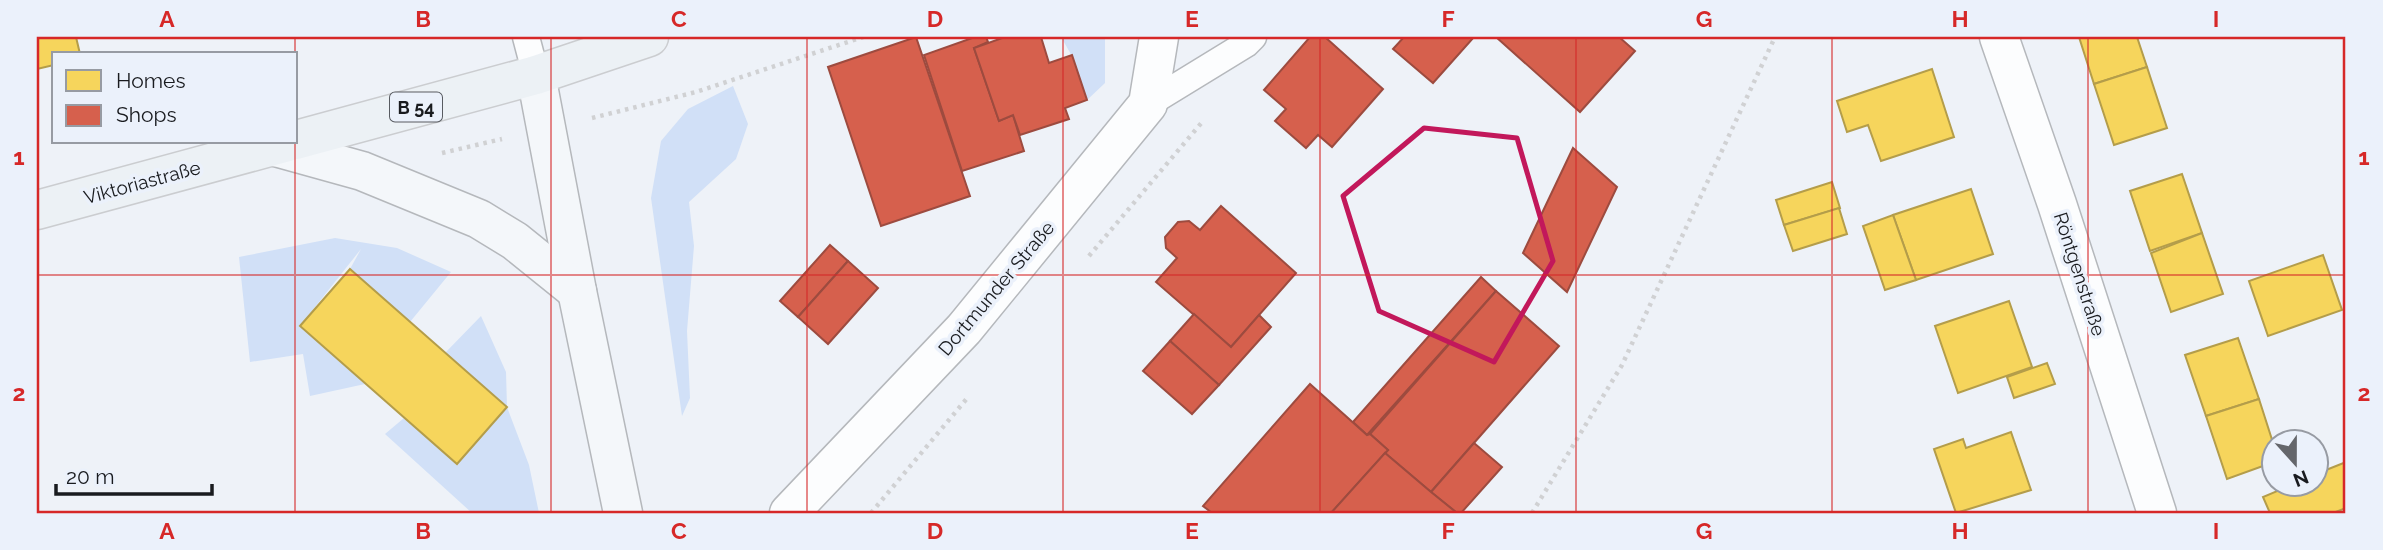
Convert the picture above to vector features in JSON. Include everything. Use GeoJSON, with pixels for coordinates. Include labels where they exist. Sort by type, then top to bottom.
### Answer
{"type":"FeatureCollection","features":[{"type":"Feature","properties":{"kind":"main road","name":"B 54"},"geometry":{"type":"LineString","coordinates":[[536,75],[649,37]]}},
{"type":"Feature","properties":{"kind":"main road","name":"Viktoriastraße"},"geometry":{"type":"LineString","coordinates":[[298,139],[536,75]]}},
{"type":"Feature","properties":{"kind":"main road","name":"Viktoriastraße"},"geometry":{"type":"LineString","coordinates":[[37,210],[281,144]]}},
{"type":"Feature","properties":{"kind":"street","name":"Dortmunder Straße"},"geometry":{"type":"LineString","coordinates":[[789,513],[964,329],[1148,104],[1159,37]]}},
{"type":"Feature","properties":{"kind":"street","name":"Röntgenstraße"},"geometry":{"type":"LineString","coordinates":[[1999,37],[2057,204],[2157,513]]}},
{"type":"Feature","properties":{"kind":"street"},"geometry":{"type":"LineString","coordinates":[[536,75],[623,513]]}},
{"type":"Feature","properties":{"kind":"street"},"geometry":{"type":"LineString","coordinates":[[288,144],[479,219],[515,241],[577,291]]}},
{"type":"Feature","properties":{"kind":"lane"},"geometry":{"type":"LineString","coordinates":[[526,37],[536,75]]}},
{"type":"Feature","properties":{"kind":"lane"},"geometry":{"type":"LineString","coordinates":[[1148,104],[1246,44],[1252,37]]}},
{"type":"Feature","properties":{"kind":"path"},"geometry":{"type":"LineString","coordinates":[[1532,513],[1622,365],[1775,37]]}},
{"type":"Feature","properties":{"kind":"path"},"geometry":{"type":"LineString","coordinates":[[871,513],[936,435]]}},
{"type":"Feature","properties":{"kind":"highlighted area"},"geometry":{"type":"Polygon","coordinates":[[[1424,128],[1517,138],[1553,261],[1494,362],[1379,311],[1343,196],[1424,128]]]}},
{"type":"Feature","properties":{"kind":"shaded area"},"geometry":{"type":"Polygon","coordinates":[[[1061,37],[1105,37],[1105,83],[1087,100],[1072,56],[1061,37]]]}},
{"type":"Feature","properties":{"kind":"shaded area"},"geometry":{"type":"Polygon","coordinates":[[[733,86],[748,124],[736,159],[689,202],[694,246],[687,331],[690,398],[682,416],[651,198],[661,141],[688,109],[733,86]]]}},
{"type":"Feature","properties":{"kind":"shaded area"},"geometry":{"type":"Polygon","coordinates":[[[335,238],[397,248],[451,272],[410,322],[350,269],[361,249],[300,326],[365,384],[310,396],[303,354],[250,362],[239,257],[335,238]]]}},
{"type":"Feature","properties":{"kind":"shaded area"},"geometry":{"type":"Polygon","coordinates":[[[481,316],[506,372],[507,407],[445,353],[481,316]]]}},
{"type":"Feature","properties":{"kind":"shaded area"},"geometry":{"type":"Polygon","coordinates":[[[507,407],[529,465],[539,513],[472,513],[385,434],[404,418],[457,464],[507,407]]]}},
{"type":"Feature","properties":{"kind":"building: Homes"},"geometry":{"type":"Polygon","coordinates":[[[37,37],[76,37],[80,52],[52,52],[52,65],[37,69],[37,37]]]}},
{"type":"Feature","properties":{"kind":"building: Homes"},"geometry":{"type":"Polygon","coordinates":[[[2079,37],[2137,37],[2147,67],[2094,84],[2079,37]]]}},
{"type":"Feature","properties":{"kind":"building: Homes"},"geometry":{"type":"Polygon","coordinates":[[[2147,67],[2167,128],[2114,145],[2094,84],[2147,67]]]}},
{"type":"Feature","properties":{"kind":"building: Homes"},"geometry":{"type":"Polygon","coordinates":[[[1932,69],[1954,137],[1881,161],[1868,125],[1847,132],[1837,101],[1932,69]]]}},
{"type":"Feature","properties":{"kind":"building: Homes"},"geometry":{"type":"Polygon","coordinates":[[[2182,174],[2202,233],[2150,251],[2130,191],[2182,174]]]}},
{"type":"Feature","properties":{"kind":"building: Homes"},"geometry":{"type":"Polygon","coordinates":[[[1832,182],[1840,208],[1784,225],[1776,200],[1832,182]]]}},
{"type":"Feature","properties":{"kind":"building: Homes"},"geometry":{"type":"Polygon","coordinates":[[[1971,189],[1993,254],[1916,280],[1893,215],[1971,189]]]}},
{"type":"Feature","properties":{"kind":"building: Homes"},"geometry":{"type":"Polygon","coordinates":[[[1839,208],[1847,234],[1793,251],[1784,225],[1839,208]]]}},
{"type":"Feature","properties":{"kind":"building: Homes"},"geometry":{"type":"Polygon","coordinates":[[[1893,215],[1916,280],[1885,290],[1863,226],[1893,215]]]}},
{"type":"Feature","properties":{"kind":"building: Homes"},"geometry":{"type":"Polygon","coordinates":[[[2202,233],[2223,294],[2171,312],[2151,253],[2202,233]]]}},
{"type":"Feature","properties":{"kind":"building: Homes"},"geometry":{"type":"Polygon","coordinates":[[[2323,255],[2342,310],[2268,336],[2249,281],[2323,255]]]}},
{"type":"Feature","properties":{"kind":"building: Homes"},"geometry":{"type":"Polygon","coordinates":[[[350,269],[507,407],[457,464],[300,326],[350,269]]]}},
{"type":"Feature","properties":{"kind":"building: Homes"},"geometry":{"type":"Polygon","coordinates":[[[2009,301],[2032,367],[1958,393],[1935,326],[2009,301]]]}},
{"type":"Feature","properties":{"kind":"building: Homes"},"geometry":{"type":"Polygon","coordinates":[[[2238,338],[2259,399],[2206,416],[2185,355],[2238,338]]]}},
{"type":"Feature","properties":{"kind":"building: Homes"},"geometry":{"type":"Polygon","coordinates":[[[2047,363],[2055,384],[2014,398],[2007,377],[2047,363]]]}},
{"type":"Feature","properties":{"kind":"building: Homes"},"geometry":{"type":"Polygon","coordinates":[[[2259,399],[2268,428],[2260,428],[2260,467],[2227,479],[2206,416],[2259,399]]]}},
{"type":"Feature","properties":{"kind":"building: Homes"},"geometry":{"type":"Polygon","coordinates":[[[2011,432],[2031,490],[1956,513],[1934,449],[1963,439],[1966,448],[2011,432]]]}},
{"type":"Feature","properties":{"kind":"building: Homes"},"geometry":{"type":"Polygon","coordinates":[[[2346,462],[2346,508],[2333,513],[2270,513],[2263,498],[2330,498],[2330,468],[2346,462]]]}},
{"type":"Feature","properties":{"kind":"building: Shops"},"geometry":{"type":"Polygon","coordinates":[[[916,37],[970,196],[881,226],[828,67],[916,37]]]}},
{"type":"Feature","properties":{"kind":"building: Shops"},"geometry":{"type":"Polygon","coordinates":[[[975,37],[986,37],[988,42],[974,48],[999,121],[1013,115],[1024,151],[962,171],[924,55],[975,37]]]}},
{"type":"Feature","properties":{"kind":"building: Shops"},"geometry":{"type":"Polygon","coordinates":[[[1005,37],[1041,37],[1049,63],[1072,55],[1087,100],[1065,108],[1069,119],[1020,135],[1013,115],[999,121],[974,48],[1005,37]]]}},
{"type":"Feature","properties":{"kind":"building: Shops"},"geometry":{"type":"Polygon","coordinates":[[[1310,37],[1325,37],[1383,89],[1332,147],[1318,135],[1306,148],[1275,121],[1286,109],[1264,90],[1310,37]]]}},
{"type":"Feature","properties":{"kind":"building: Shops"},"geometry":{"type":"Polygon","coordinates":[[[1404,37],[1474,37],[1433,83],[1393,49],[1404,37]]]}},
{"type":"Feature","properties":{"kind":"building: Shops"},"geometry":{"type":"Polygon","coordinates":[[[1496,37],[1619,37],[1635,51],[1580,112],[1496,37]]]}},
{"type":"Feature","properties":{"kind":"building: Shops"},"geometry":{"type":"Polygon","coordinates":[[[1573,148],[1617,187],[1567,292],[1523,253],[1573,148]]]}},
{"type":"Feature","properties":{"kind":"building: Shops"},"geometry":{"type":"Polygon","coordinates":[[[1221,206],[1296,273],[1231,347],[1156,282],[1177,258],[1166,248],[1165,237],[1178,222],[1189,221],[1200,230],[1221,206]]]}},
{"type":"Feature","properties":{"kind":"building: Shops"},"geometry":{"type":"Polygon","coordinates":[[[830,245],[848,261],[798,317],[780,301],[830,245]]]}},
{"type":"Feature","properties":{"kind":"building: Shops"},"geometry":{"type":"Polygon","coordinates":[[[848,261],[878,288],[828,344],[798,317],[848,261]]]}},
{"type":"Feature","properties":{"kind":"building: Shops"},"geometry":{"type":"Polygon","coordinates":[[[1481,277],[1496,291],[1367,435],[1353,422],[1481,277]]]}},
{"type":"Feature","properties":{"kind":"building: Shops"},"geometry":{"type":"Polygon","coordinates":[[[1496,291],[1559,346],[1431,492],[1385,453],[1388,450],[1370,434],[1496,291]]]}},
{"type":"Feature","properties":{"kind":"building: Shops"},"geometry":{"type":"Polygon","coordinates":[[[1194,314],[1231,347],[1259,315],[1271,327],[1219,385],[1170,341],[1194,314]]]}},
{"type":"Feature","properties":{"kind":"building: Shops"},"geometry":{"type":"Polygon","coordinates":[[[1170,341],[1219,385],[1192,414],[1143,371],[1170,341]]]}},
{"type":"Feature","properties":{"kind":"building: Shops"},"geometry":{"type":"Polygon","coordinates":[[[1310,384],[1367,435],[1370,434],[1388,450],[1331,513],[1212,513],[1203,506],[1310,384]]]}},
{"type":"Feature","properties":{"kind":"building: Shops"},"geometry":{"type":"Polygon","coordinates":[[[1474,443],[1502,467],[1461,513],[1457,513],[1431,492],[1474,443]]]}},
{"type":"Feature","properties":{"kind":"building: Shops"},"geometry":{"type":"Polygon","coordinates":[[[1385,453],[1431,492],[1457,513],[1331,513],[1385,453]]]}}]}
